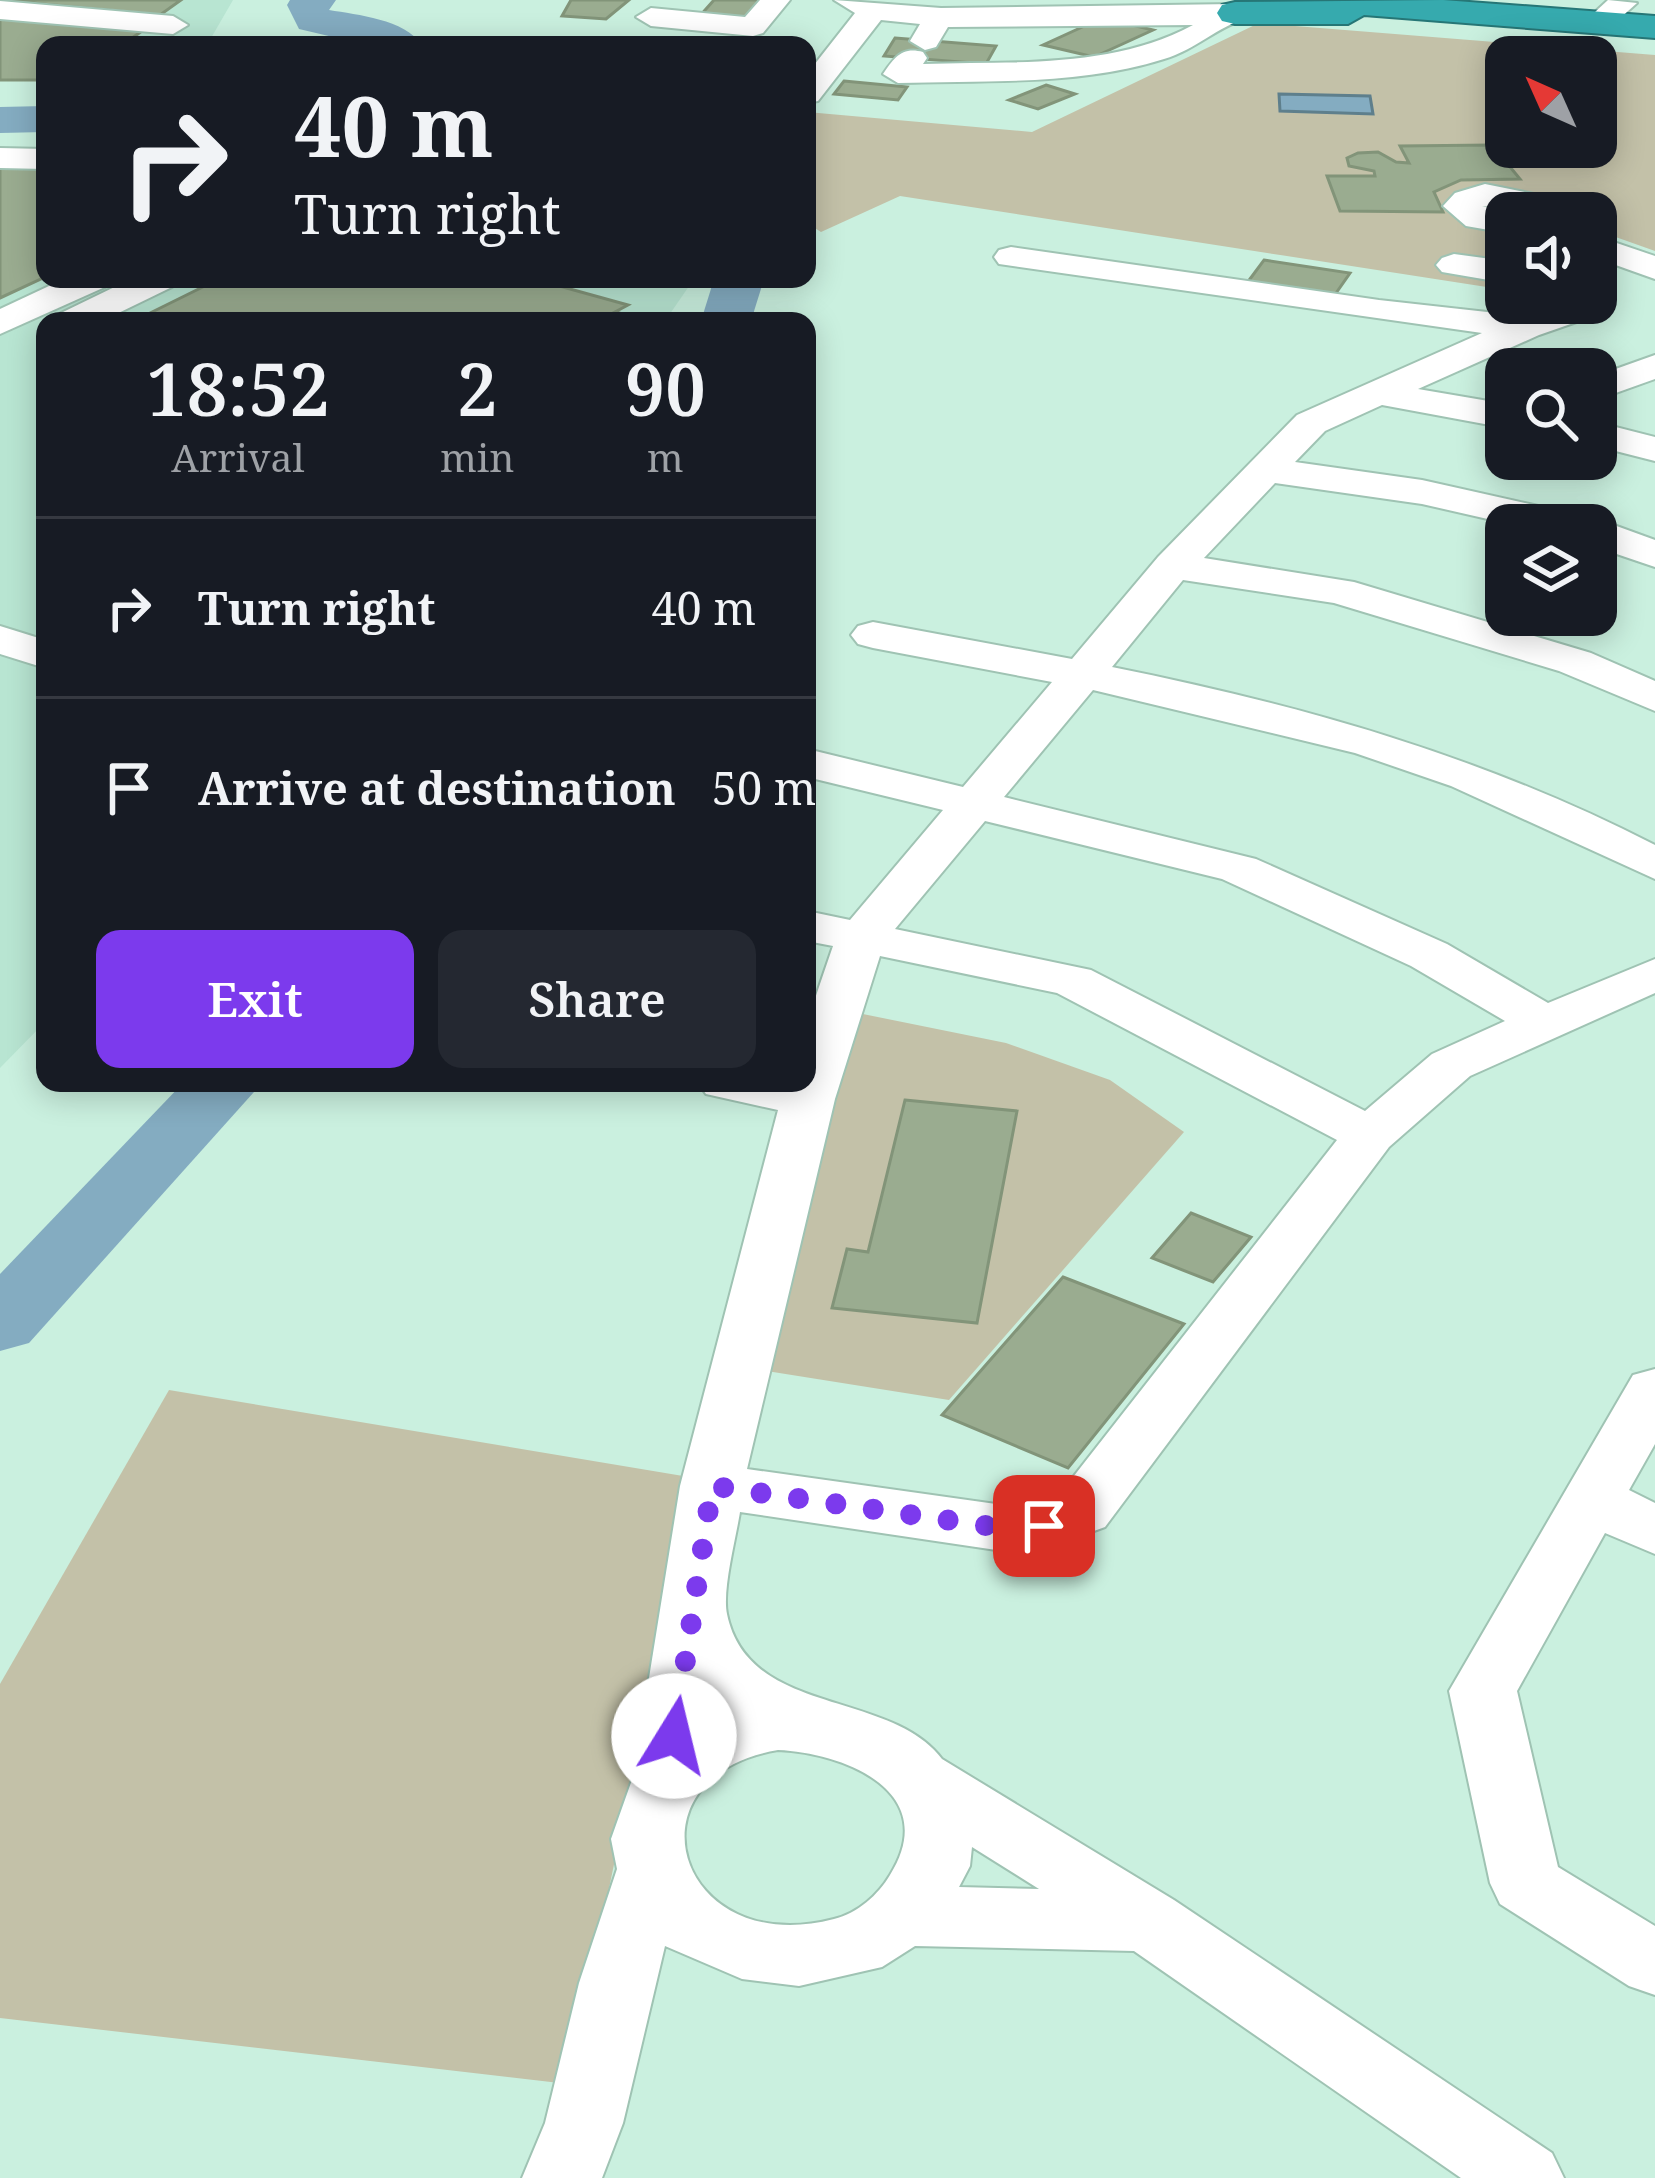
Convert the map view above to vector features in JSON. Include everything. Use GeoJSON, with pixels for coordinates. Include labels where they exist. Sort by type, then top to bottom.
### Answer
{"type":"FeatureCollection","features":[{"type":"Feature","properties":{"kind":"highway"},"geometry":{"type":"LineString","coordinates":[[1304,0],[1496,15]]}},
{"type":"Feature","properties":{"kind":"highway"},"geometry":{"type":"LineString","coordinates":[[1227,15],[1496,15],[1615,8],[1655,27]]}},
{"type":"Feature","properties":{"kind":"street"},"geometry":{"type":"LineString","coordinates":[[634,36],[659,9],[753,27],[776,0]]}},
{"type":"Feature","properties":{"kind":"street"},"geometry":{"type":"LineString","coordinates":[[861,5],[880,59]]}},
{"type":"Feature","properties":{"kind":"street"},"geometry":{"type":"LineString","coordinates":[[861,5],[880,59]]}},
{"type":"Feature","properties":{"kind":"street"},"geometry":{"type":"LineString","coordinates":[[0,10],[173,25],[158,36]]}},
{"type":"Feature","properties":{"kind":"street"},"geometry":{"type":"LineString","coordinates":[[880,59],[1227,15]]}},
{"type":"Feature","properties":{"kind":"street"},"geometry":{"type":"LineString","coordinates":[[880,59],[1060,72],[1156,52],[1202,33],[1227,15]]}},
{"type":"Feature","properties":{"kind":"street"},"geometry":{"type":"LineString","coordinates":[[816,90],[880,59],[983,24],[1060,72]]}},
{"type":"Feature","properties":{"kind":"street"},"geometry":{"type":"LineString","coordinates":[[0,158],[36,159]]}},
{"type":"Feature","properties":{"kind":"street"},"geometry":{"type":"LineString","coordinates":[[1485,196],[1468,197],[1460,206],[1485,220]]}},
{"type":"Feature","properties":{"kind":"street"},"geometry":{"type":"LineString","coordinates":[[1617,246],[1655,268]]}},
{"type":"Feature","properties":{"kind":"street"},"geometry":{"type":"LineString","coordinates":[[1011,257],[1379,311],[1526,327]]}},
{"type":"Feature","properties":{"kind":"street"},"geometry":{"type":"LineString","coordinates":[[1454,265],[1485,269]]}},
{"type":"Feature","properties":{"kind":"street"},"geometry":{"type":"LineString","coordinates":[[1617,296],[1655,283]]}},
{"type":"Feature","properties":{"kind":"street"},"geometry":{"type":"LineString","coordinates":[[0,323],[73,288]]}},
{"type":"Feature","properties":{"kind":"street"},"geometry":{"type":"LineString","coordinates":[[92,312],[141,288]]}},
{"type":"Feature","properties":{"kind":"street"},"geometry":{"type":"LineString","coordinates":[[816,1072],[862,938],[1173,566],[1265,470],[1311,423],[1535,324]]}},
{"type":"Feature","properties":{"kind":"street"},"geometry":{"type":"LineString","coordinates":[[0,358],[36,340]]}},
{"type":"Feature","properties":{"kind":"street"},"geometry":{"type":"LineString","coordinates":[[1617,381],[1655,366]]}},
{"type":"Feature","properties":{"kind":"street"},"geometry":{"type":"LineString","coordinates":[[1376,394],[1485,412]]}},
{"type":"Feature","properties":{"kind":"street"},"geometry":{"type":"LineString","coordinates":[[1617,439],[1655,449]]}},
{"type":"Feature","properties":{"kind":"street"},"geometry":{"type":"LineString","coordinates":[[1265,470],[1422,492],[1485,506]]}},
{"type":"Feature","properties":{"kind":"street"},"geometry":{"type":"LineString","coordinates":[[1617,540],[1655,554]]}},
{"type":"Feature","properties":{"kind":"street"},"geometry":{"type":"LineString","coordinates":[[1173,566],[1339,591],[1575,662],[1655,697]]}},
{"type":"Feature","properties":{"kind":"street"},"geometry":{"type":"LineString","coordinates":[[873,635],[1286,716],[1423,756],[1583,823],[1655,864]]}},
{"type":"Feature","properties":{"kind":"street"},"geometry":{"type":"LineString","coordinates":[[0,639],[36,652]]}},
{"type":"Feature","properties":{"kind":"street"},"geometry":{"type":"LineString","coordinates":[[816,765],[1239,869],[1429,955],[1545,1023]]}},
{"type":"Feature","properties":{"kind":"street"},"geometry":{"type":"LineString","coordinates":[[816,928],[1073,981],[1370,1135]]}},
{"type":"Feature","properties":{"kind":"street"},"geometry":{"type":"LineString","coordinates":[[712,1486],[1003,1528],[1044,1526],[1082,1511],[1370,1135],[1451,1065],[1655,974]]}},
{"type":"Feature","properties":{"kind":"street"},"geometry":{"type":"LineString","coordinates":[[772,1092],[808,1099]]}},
{"type":"Feature","properties":{"kind":"street"},"geometry":{"type":"LineString","coordinates":[[668,1777],[712,1486],[810,1092]]}},
{"type":"Feature","properties":{"kind":"street"},"geometry":{"type":"LineString","coordinates":[[1655,1390],[1483,1691],[1526,1883],[1655,1964]]}},
{"type":"Feature","properties":{"kind":"street"},"geometry":{"type":"LineString","coordinates":[[1593,1499],[1655,1531]]}},
{"type":"Feature","properties":{"kind":"street"},"geometry":{"type":"LineString","coordinates":[[694,1611],[707,1649],[731,1684],[795,1722]]}},
{"type":"Feature","properties":{"kind":"street"},"geometry":{"type":"LineString","coordinates":[[920,1779],[937,1813],[940,1849],[928,1885],[903,1916],[867,1941],[823,1954],[775,1957],[729,1948],[670,1901],[644,1842],[650,1808],[668,1777],[702,1748],[731,1735],[795,1722],[844,1729],[888,1749],[920,1779],[1148,1922],[1524,2178]]}},
{"type":"Feature","properties":{"kind":"street"},"geometry":{"type":"LineString","coordinates":[[562,2178],[584,2123],[616,1983],[670,1901]]}},
{"type":"Feature","properties":{"kind":"street"},"geometry":{"type":"LineString","coordinates":[[903,1916],[1148,1922]]}},
{"type":"Feature","properties":{"kind":"shaded area"},"geometry":{"type":"Polygon","coordinates":[[[0,0],[233,0],[212,36],[36,36],[36,52],[0,80],[0,0]]]}},
{"type":"Feature","properties":{"kind":"shaded area"},"geometry":{"type":"Polygon","coordinates":[[[1259,23],[1485,41],[1485,168],[1617,168],[1617,52],[1655,55],[1655,251],[1617,237],[1617,192],[1485,192],[1485,287],[900,196],[821,232],[816,229],[816,113],[1032,132],[1259,23]]]}},
{"type":"Feature","properties":{"kind":"shaded area"},"geometry":{"type":"Polygon","coordinates":[[[36,154],[36,288],[688,288],[671,312],[36,312],[36,1031],[0,1068],[0,156],[36,154]]]}},
{"type":"Feature","properties":{"kind":"shaded area"},"geometry":{"type":"Polygon","coordinates":[[[848,1011],[1006,1043],[1110,1080],[1184,1132],[949,1400],[754,1369],[848,1011]]]}},
{"type":"Feature","properties":{"kind":"shaded area"},"geometry":{"type":"Polygon","coordinates":[[[169,1390],[695,1478],[568,2084],[0,2018],[0,1684],[169,1390]]]}},
{"type":"Feature","properties":{"kind":"water"},"geometry":{"type":"Polygon","coordinates":[[[1279,94],[1370,96],[1373,114],[1280,111],[1279,94]]]}},
{"type":"Feature","properties":{"kind":"building"},"geometry":{"type":"Polygon","coordinates":[[[0,0],[181,0],[160,15],[0,0]]]}},
{"type":"Feature","properties":{"kind":"building"},"geometry":{"type":"Polygon","coordinates":[[[571,0],[629,0],[606,19],[562,16],[571,0]]]}},
{"type":"Feature","properties":{"kind":"building"},"geometry":{"type":"Polygon","coordinates":[[[714,0],[766,0],[747,22],[698,18],[714,0]]]}},
{"type":"Feature","properties":{"kind":"building"},"geometry":{"type":"Polygon","coordinates":[[[0,18],[142,31],[135,36],[36,36],[36,80],[0,80],[0,18]]]}},
{"type":"Feature","properties":{"kind":"building"},"geometry":{"type":"Polygon","coordinates":[[[1102,18],[1153,30],[1094,57],[1043,45],[1102,18]]]}},
{"type":"Feature","properties":{"kind":"building"},"geometry":{"type":"Polygon","coordinates":[[[895,38],[996,46],[986,64],[884,56],[895,38]]]}},
{"type":"Feature","properties":{"kind":"building"},"geometry":{"type":"Polygon","coordinates":[[[844,81],[907,87],[898,100],[834,94],[844,81]]]}},
{"type":"Feature","properties":{"kind":"building"},"geometry":{"type":"Polygon","coordinates":[[[1046,85],[1075,94],[1038,109],[1009,100],[1046,85]]]}},
{"type":"Feature","properties":{"kind":"building"},"geometry":{"type":"Polygon","coordinates":[[[1485,145],[1485,168],[1511,168],[1520,179],[1461,180],[1434,192],[1443,212],[1340,211],[1327,176],[1375,176],[1374,171],[1349,166],[1347,158],[1358,153],[1378,152],[1409,163],[1400,146],[1485,145]]]}},
{"type":"Feature","properties":{"kind":"building"},"geometry":{"type":"Polygon","coordinates":[[[0,162],[36,164],[36,281],[0,298],[0,162]]]}},
{"type":"Feature","properties":{"kind":"building"},"geometry":{"type":"Polygon","coordinates":[[[1264,260],[1350,273],[1334,296],[1247,283],[1264,260]]]}},
{"type":"Feature","properties":{"kind":"building"},"geometry":{"type":"Polygon","coordinates":[[[201,288],[567,288],[628,305],[615,312],[152,312],[201,288]]]}},
{"type":"Feature","properties":{"kind":"building"},"geometry":{"type":"Polygon","coordinates":[[[905,1100],[1017,1111],[977,1323],[832,1308],[847,1249],[868,1252],[905,1100]]]}},
{"type":"Feature","properties":{"kind":"building"},"geometry":{"type":"Polygon","coordinates":[[[1191,1213],[1251,1237],[1213,1282],[1152,1258],[1191,1213]]]}},
{"type":"Feature","properties":{"kind":"building"},"geometry":{"type":"Polygon","coordinates":[[[1063,1277],[1184,1324],[1068,1468],[942,1415],[1063,1277]]]}},
{"type":"Feature","properties":{"kind":"waterway"},"geometry":{"type":"LineString","coordinates":[[316,0],[307,5],[313,20],[363,28],[381,36]]}},
{"type":"Feature","properties":{"kind":"waterway"},"geometry":{"type":"LineString","coordinates":[[0,120],[36,119]]}},
{"type":"Feature","properties":{"kind":"waterway"},"geometry":{"type":"LineString","coordinates":[[729,312],[736,288]]}},
{"type":"Feature","properties":{"kind":"waterway"},"geometry":{"type":"LineString","coordinates":[[0,1324],[217,1092]]}},
{"type":"Feature","properties":{"kind":"route"},"geometry":{"type":"LineString","coordinates":[[674,1736],[712,1486],[1003,1528],[1044,1526]]}}]}
